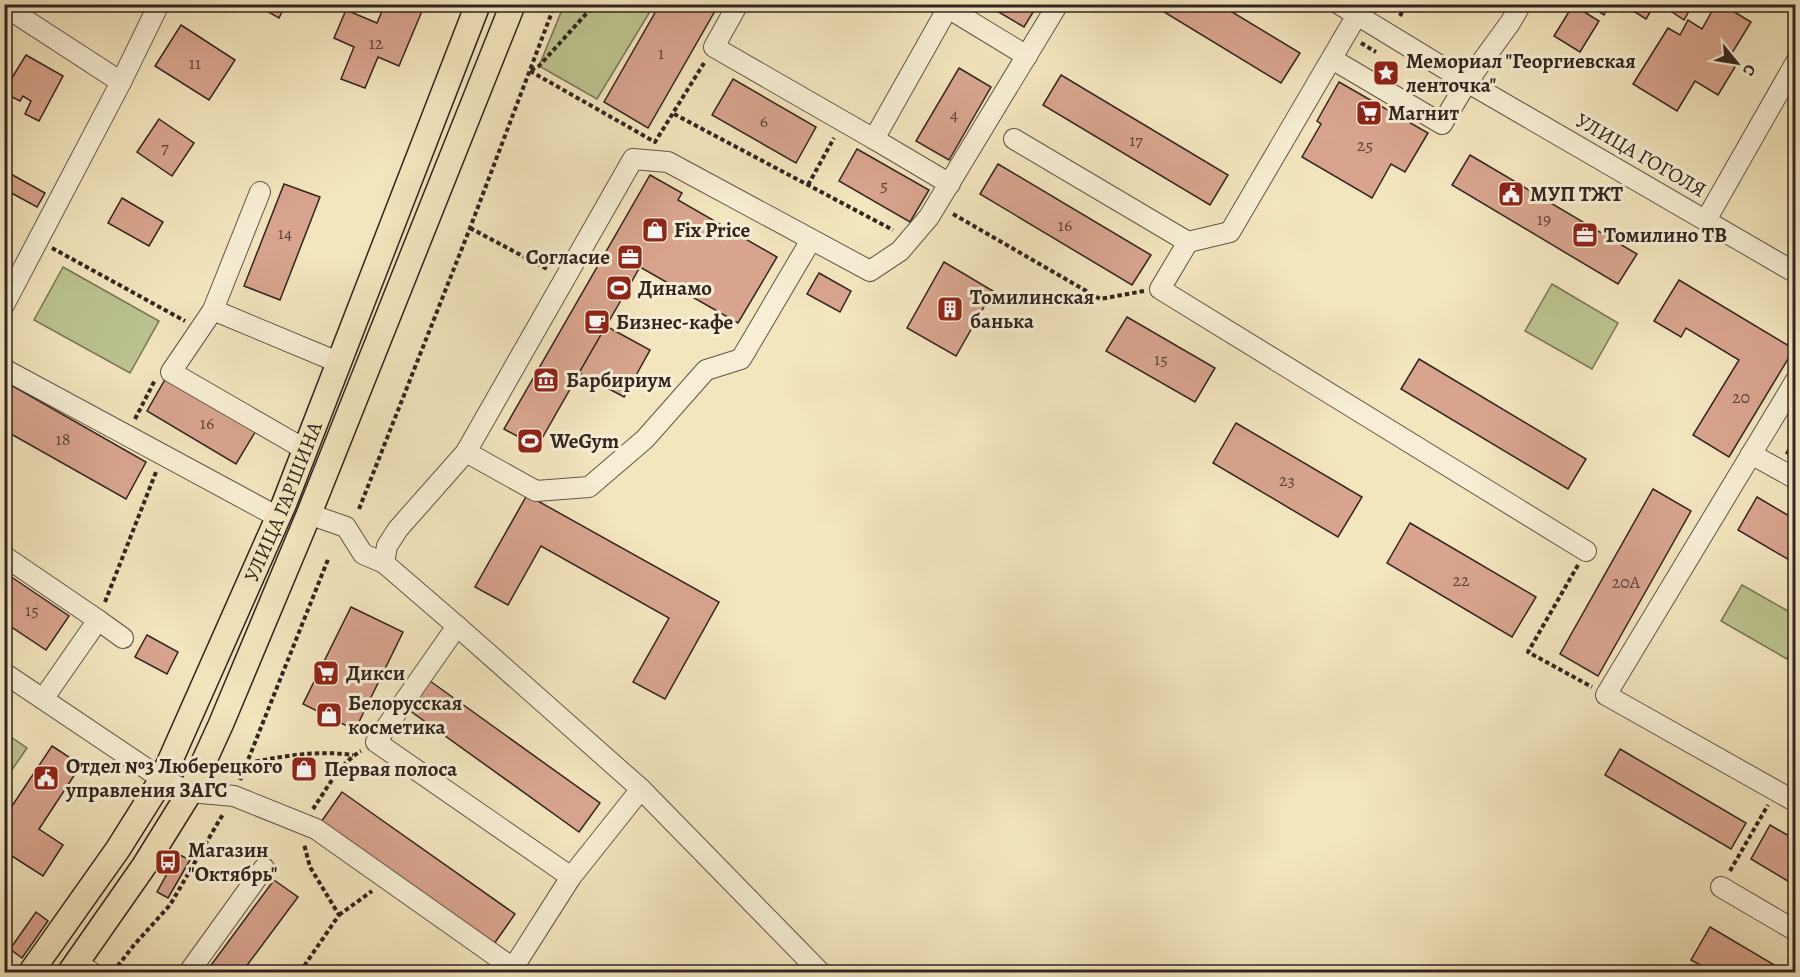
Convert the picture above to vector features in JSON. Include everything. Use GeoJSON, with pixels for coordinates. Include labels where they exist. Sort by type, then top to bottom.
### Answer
{"type":"FeatureCollection","features":[{"type":"Feature","properties":{"kind":"main road","name":"УЛИЦА ГАРШИНА"},"geometry":{"type":"LineString","coordinates":[[31,972],[118,849],[162,778],[279,517],[478,4]]}},
{"type":"Feature","properties":{"kind":"main road","name":"УЛИЦА ГАРШИНА"},"geometry":{"type":"LineString","coordinates":[[79,969],[190,792],[221,724],[309,514],[513,4]]}},
{"type":"Feature","properties":{"kind":"street"},"geometry":{"type":"LineString","coordinates":[[4,305],[159,4]]}},
{"type":"Feature","properties":{"kind":"street"},"geometry":{"type":"LineString","coordinates":[[738,4],[714,47],[950,184]]}},
{"type":"Feature","properties":{"kind":"street"},"geometry":{"type":"LineString","coordinates":[[384,563],[387,546],[398,528],[466,452],[633,159],[668,162],[870,271],[900,251],[929,217],[1058,4]]}},
{"type":"Feature","properties":{"kind":"street","name":"УЛИЦА ГОГОЛЯ"},"geometry":{"type":"LineString","coordinates":[[1339,4],[1467,82],[1796,273]]}},
{"type":"Feature","properties":{"kind":"street"},"geometry":{"type":"LineString","coordinates":[[1332,59],[1442,124],[1467,82],[1521,4]]}},
{"type":"Feature","properties":{"kind":"street"},"geometry":{"type":"LineString","coordinates":[[4,6],[121,81]]}},
{"type":"Feature","properties":{"kind":"street"},"geometry":{"type":"LineString","coordinates":[[874,139],[949,6],[1027,56]]}},
{"type":"Feature","properties":{"kind":"street"},"geometry":{"type":"LineString","coordinates":[[1014,139],[1188,242],[1230,232],[1357,15]]}},
{"type":"Feature","properties":{"kind":"street"},"geometry":{"type":"LineString","coordinates":[[1706,220],[1796,62]]}},
{"type":"Feature","properties":{"kind":"street"},"geometry":{"type":"LineString","coordinates":[[260,192],[213,310],[171,372],[306,450]]}},
{"type":"Feature","properties":{"kind":"street"},"geometry":{"type":"LineString","coordinates":[[466,452],[536,491],[589,487],[645,439],[706,369],[741,359],[811,240]]}},
{"type":"Feature","properties":{"kind":"street"},"geometry":{"type":"LineString","coordinates":[[1188,242],[1160,289],[1586,551]]}},
{"type":"Feature","properties":{"kind":"street"},"geometry":{"type":"LineString","coordinates":[[213,310],[340,363]]}},
{"type":"Feature","properties":{"kind":"street"},"geometry":{"type":"LineString","coordinates":[[4,369],[279,517]]}},
{"type":"Feature","properties":{"kind":"street"},"geometry":{"type":"LineString","coordinates":[[1796,380],[1606,695],[1796,802]]}},
{"type":"Feature","properties":{"kind":"street"},"geometry":{"type":"LineString","coordinates":[[1751,454],[1796,479]]}},
{"type":"Feature","properties":{"kind":"street"},"geometry":{"type":"LineString","coordinates":[[309,514],[346,527],[363,554],[384,563],[641,789],[820,972]]}},
{"type":"Feature","properties":{"kind":"street"},"geometry":{"type":"LineString","coordinates":[[4,555],[123,638]]}},
{"type":"Feature","properties":{"kind":"street"},"geometry":{"type":"LineString","coordinates":[[43,699],[98,620]]}},
{"type":"Feature","properties":{"kind":"street"},"geometry":{"type":"LineString","coordinates":[[457,626],[376,742],[571,877]]}},
{"type":"Feature","properties":{"kind":"street"},"geometry":{"type":"LineString","coordinates":[[4,673],[162,778],[190,792],[234,796],[316,829],[513,968],[571,877],[641,789]]}},
{"type":"Feature","properties":{"kind":"street"},"geometry":{"type":"LineString","coordinates":[[189,972],[264,868]]}},
{"type":"Feature","properties":{"kind":"street"},"geometry":{"type":"LineString","coordinates":[[1720,888],[1796,931]]}},
{"type":"Feature","properties":{"kind":"path"},"geometry":{"type":"LineString","coordinates":[[359,509],[470,228],[555,4]]}},
{"type":"Feature","properties":{"kind":"path"},"geometry":{"type":"LineString","coordinates":[[530,71],[538,66],[595,4]]}},
{"type":"Feature","properties":{"kind":"path"},"geometry":{"type":"LineString","coordinates":[[1400,16],[1406,4]]}},
{"type":"Feature","properties":{"kind":"path"},"geometry":{"type":"LineString","coordinates":[[530,71],[655,142],[714,47]]}},
{"type":"Feature","properties":{"kind":"path"},"geometry":{"type":"LineString","coordinates":[[674,114],[910,239]]}},
{"type":"Feature","properties":{"kind":"path"},"geometry":{"type":"LineString","coordinates":[[808,185],[843,121]]}},
{"type":"Feature","properties":{"kind":"path"},"geometry":{"type":"LineString","coordinates":[[937,205],[1100,299],[1160,289]]}},
{"type":"Feature","properties":{"kind":"path"},"geometry":{"type":"LineString","coordinates":[[470,228],[566,279]]}},
{"type":"Feature","properties":{"kind":"path"},"geometry":{"type":"LineString","coordinates":[[39,240],[200,330]]}},
{"type":"Feature","properties":{"kind":"path"},"geometry":{"type":"LineString","coordinates":[[126,435],[157,377],[171,372]]}},
{"type":"Feature","properties":{"kind":"path"},"geometry":{"type":"LineString","coordinates":[[98,620],[163,455]]}},
{"type":"Feature","properties":{"kind":"path"},"geometry":{"type":"LineString","coordinates":[[1586,551],[1528,652],[1606,695]]}},
{"type":"Feature","properties":{"kind":"path"},"geometry":{"type":"LineString","coordinates":[[113,972],[170,905],[234,796],[329,557]]}},
{"type":"Feature","properties":{"kind":"path"},"geometry":{"type":"LineString","coordinates":[[339,915],[310,867],[304,844],[303,824],[353,755],[376,742]]}},
{"type":"Feature","properties":{"kind":"path"},"geometry":{"type":"LineString","coordinates":[[247,763],[305,753],[334,752],[353,755]]}},
{"type":"Feature","properties":{"kind":"path"},"geometry":{"type":"LineString","coordinates":[[1720,888],[1776,791]]}},
{"type":"Feature","properties":{"kind":"path"},"geometry":{"type":"LineString","coordinates":[[300,972],[339,915],[387,880]]}},
{"type":"Feature","properties":{"kind":"green space"},"geometry":{"type":"Polygon","coordinates":[[[564,5],[654,5],[597,99],[539,66],[564,5]]]}},
{"type":"Feature","properties":{"kind":"green space"},"geometry":{"type":"Polygon","coordinates":[[[63,267],[159,321],[130,373],[34,320],[63,267]]]}},
{"type":"Feature","properties":{"kind":"green space"},"geometry":{"type":"Polygon","coordinates":[[[1552,284],[1618,323],[1592,369],[1525,331],[1552,284]]]}},
{"type":"Feature","properties":{"kind":"green space"},"geometry":{"type":"Polygon","coordinates":[[[1742,585],[1795,615],[1795,643],[1787,659],[1721,621],[1742,585]]]}},
{"type":"Feature","properties":{"kind":"green space"},"geometry":{"type":"Polygon","coordinates":[[[5,733],[27,748],[5,780],[5,733]]]}},
{"type":"Feature","properties":{"kind":"building"},"geometry":{"type":"Polygon","coordinates":[[[254,4],[286,4],[279,18],[254,4]]]}},
{"type":"Feature","properties":{"kind":"building"},"geometry":{"type":"Polygon","coordinates":[[[385,4],[405,4],[422,11],[399,66],[378,57],[365,88],[341,79],[354,47],[334,38],[346,10],[377,23],[385,4]]]}},
{"type":"Feature","properties":{"kind":"building"},"geometry":{"type":"Polygon","coordinates":[[[660,4],[719,4],[648,128],[604,102],[660,4]]]}},
{"type":"Feature","properties":{"kind":"building"},"geometry":{"type":"Polygon","coordinates":[[[992,4],[1038,4],[1024,27],[990,7],[992,4]]]}},
{"type":"Feature","properties":{"kind":"building"},"geometry":{"type":"Polygon","coordinates":[[[1151,4],[1219,4],[1300,53],[1281,83],[1151,4]]]}},
{"type":"Feature","properties":{"kind":"building"},"geometry":{"type":"Polygon","coordinates":[[[1587,4],[1610,4],[1604,15],[1587,4]]]}},
{"type":"Feature","properties":{"kind":"building"},"geometry":{"type":"Polygon","coordinates":[[[1622,4],[1655,4],[1646,19],[1622,4]]]}},
{"type":"Feature","properties":{"kind":"building"},"geometry":{"type":"Polygon","coordinates":[[[1660,4],[1693,4],[1684,20],[1660,4]]]}},
{"type":"Feature","properties":{"kind":"building"},"geometry":{"type":"Polygon","coordinates":[[[1716,4],[1721,4],[1751,22],[1727,61],[1735,67],[1718,95],[1695,81],[1677,111],[1633,84],[1668,28],[1680,35],[1688,20],[1702,29],[1716,4]]]}},
{"type":"Feature","properties":{"kind":"building"},"geometry":{"type":"Polygon","coordinates":[[[1573,5],[1599,21],[1580,52],[1554,36],[1573,5]]]}},
{"type":"Feature","properties":{"kind":"building"},"geometry":{"type":"Polygon","coordinates":[[[181,25],[235,60],[209,100],[155,66],[181,25]]]}},
{"type":"Feature","properties":{"kind":"building"},"geometry":{"type":"Polygon","coordinates":[[[26,55],[63,76],[39,121],[25,114],[31,101],[23,96],[20,101],[4,93],[4,78],[10,81],[26,55]]]}},
{"type":"Feature","properties":{"kind":"building"},"geometry":{"type":"Polygon","coordinates":[[[959,68],[991,87],[949,160],[916,141],[959,68]]]}},
{"type":"Feature","properties":{"kind":"building"},"geometry":{"type":"Polygon","coordinates":[[[1061,75],[1228,175],[1210,205],[1043,105],[1061,75]]]}},
{"type":"Feature","properties":{"kind":"building"},"geometry":{"type":"Polygon","coordinates":[[[733,79],[816,127],[796,163],[712,115],[733,79]]]}},
{"type":"Feature","properties":{"kind":"building"},"geometry":{"type":"Polygon","coordinates":[[[1339,82],[1428,133],[1405,172],[1391,164],[1372,198],[1302,157],[1321,124],[1317,121],[1339,82]]]}},
{"type":"Feature","properties":{"kind":"building"},"geometry":{"type":"Polygon","coordinates":[[[159,119],[194,143],[172,176],[137,152],[159,119]]]}},
{"type":"Feature","properties":{"kind":"building"},"geometry":{"type":"Polygon","coordinates":[[[857,149],[929,190],[910,222],[839,181],[857,149]]]}},
{"type":"Feature","properties":{"kind":"building"},"geometry":{"type":"Polygon","coordinates":[[[1470,155],[1637,254],[1618,284],[1452,185],[1470,155]]]}},
{"type":"Feature","properties":{"kind":"building"},"geometry":{"type":"Polygon","coordinates":[[[998,164],[1151,255],[1132,285],[980,194],[998,164]]]}},
{"type":"Feature","properties":{"kind":"building"},"geometry":{"type":"Polygon","coordinates":[[[9,173],[45,193],[37,207],[4,189],[4,181],[9,173]]]}},
{"type":"Feature","properties":{"kind":"building"},"geometry":{"type":"Polygon","coordinates":[[[650,175],[682,193],[678,200],[777,257],[738,323],[640,267],[537,447],[504,429],[650,175]]]}},
{"type":"Feature","properties":{"kind":"building"},"geometry":{"type":"Polygon","coordinates":[[[284,184],[320,197],[280,300],[244,286],[284,184]]]}},
{"type":"Feature","properties":{"kind":"building"},"geometry":{"type":"Polygon","coordinates":[[[122,198],[163,222],[149,246],[108,223],[122,198]]]}},
{"type":"Feature","properties":{"kind":"building","name":"Томилинская банька"},"geometry":{"type":"Polygon","coordinates":[[[944,262],[993,291],[956,356],[907,328],[944,262]]]}},
{"type":"Feature","properties":{"kind":"building"},"geometry":{"type":"Polygon","coordinates":[[[819,273],[851,291],[840,312],[807,294],[819,273]]]}},
{"type":"Feature","properties":{"kind":"building"},"geometry":{"type":"Polygon","coordinates":[[[1679,280],[1794,349],[1729,457],[1693,435],[1739,360],[1686,328],[1681,337],[1654,321],[1679,280]]]}},
{"type":"Feature","properties":{"kind":"building"},"geometry":{"type":"Polygon","coordinates":[[[1127,317],[1215,368],[1195,402],[1106,351],[1127,317]]]}},
{"type":"Feature","properties":{"kind":"building"},"geometry":{"type":"Polygon","coordinates":[[[606,326],[650,350],[624,397],[579,373],[606,326]]]}},
{"type":"Feature","properties":{"kind":"building"},"geometry":{"type":"Polygon","coordinates":[[[1419,359],[1586,459],[1568,489],[1401,389],[1419,359]]]}},
{"type":"Feature","properties":{"kind":"building"},"geometry":{"type":"Polygon","coordinates":[[[167,376],[257,429],[236,464],[147,411],[167,376]]]}},
{"type":"Feature","properties":{"kind":"building"},"geometry":{"type":"Polygon","coordinates":[[[11,385],[146,462],[126,499],[4,430],[4,397],[11,385]]]}},
{"type":"Feature","properties":{"kind":"building"},"geometry":{"type":"Polygon","coordinates":[[[1236,423],[1362,497],[1338,537],[1213,463],[1236,423]]]}},
{"type":"Feature","properties":{"kind":"building"},"geometry":{"type":"Polygon","coordinates":[[[1796,437],[1796,458],[1786,453],[1796,437]]]}},
{"type":"Feature","properties":{"kind":"building"},"geometry":{"type":"Polygon","coordinates":[[[1653,489],[1691,511],[1598,676],[1560,654],[1653,489]]]}},
{"type":"Feature","properties":{"kind":"building"},"geometry":{"type":"Polygon","coordinates":[[[527,495],[719,602],[665,699],[633,682],[669,618],[541,546],[508,605],[475,587],[527,495]]]}},
{"type":"Feature","properties":{"kind":"building"},"geometry":{"type":"Polygon","coordinates":[[[1757,497],[1796,520],[1796,564],[1738,530],[1757,497]]]}},
{"type":"Feature","properties":{"kind":"building"},"geometry":{"type":"Polygon","coordinates":[[[1410,523],[1536,597],[1512,637],[1387,563],[1410,523]]]}},
{"type":"Feature","properties":{"kind":"building"},"geometry":{"type":"Polygon","coordinates":[[[4,572],[69,616],[46,650],[4,622],[4,572]]]}},
{"type":"Feature","properties":{"kind":"building"},"geometry":{"type":"Polygon","coordinates":[[[351,607],[403,632],[355,730],[303,704],[351,607]]]}},
{"type":"Feature","properties":{"kind":"building"},"geometry":{"type":"Polygon","coordinates":[[[147,635],[178,652],[167,674],[135,657],[147,635]]]}},
{"type":"Feature","properties":{"kind":"building"},"geometry":{"type":"Polygon","coordinates":[[[430,681],[600,803],[579,832],[409,710],[430,681]]]}},
{"type":"Feature","properties":{"kind":"building"},"geometry":{"type":"Polygon","coordinates":[[[52,746],[81,765],[39,829],[63,845],[43,876],[4,851],[4,818],[52,746]]]}},
{"type":"Feature","properties":{"kind":"building"},"geometry":{"type":"Polygon","coordinates":[[[1620,749],[1746,823],[1731,849],[1605,775],[1620,749]]]}},
{"type":"Feature","properties":{"kind":"building"},"geometry":{"type":"Polygon","coordinates":[[[342,792],[515,914],[494,944],[321,822],[342,792]]]}},
{"type":"Feature","properties":{"kind":"building"},"geometry":{"type":"Polygon","coordinates":[[[1770,825],[1796,840],[1796,886],[1751,859],[1770,825]]]}},
{"type":"Feature","properties":{"kind":"building"},"geometry":{"type":"Polygon","coordinates":[[[178,854],[190,860],[168,898],[157,892],[178,854]]]}},
{"type":"Feature","properties":{"kind":"building"},"geometry":{"type":"Polygon","coordinates":[[[274,880],[298,897],[242,972],[206,972],[274,880]]]}},
{"type":"Feature","properties":{"kind":"building"},"geometry":{"type":"Polygon","coordinates":[[[36,912],[48,921],[22,958],[10,949],[36,912]]]}},
{"type":"Feature","properties":{"kind":"building"},"geometry":{"type":"Polygon","coordinates":[[[1710,927],[1786,972],[1713,972],[1691,960],[1710,927]]]}},
{"type":"Feature","properties":{"kind":"place","name":"Мемориал \"Георгиевская ленточка\""},"geometry":{"type":"Point","coordinates":[1386,73]}},
{"type":"Feature","properties":{"kind":"place","name":"Магнит"},"geometry":{"type":"Point","coordinates":[1369,113]}},
{"type":"Feature","properties":{"kind":"place","name":"МУП ТЖТ"},"geometry":{"type":"Point","coordinates":[1511,194]}},
{"type":"Feature","properties":{"kind":"place","name":"Fix Price"},"geometry":{"type":"Point","coordinates":[655,230]}},
{"type":"Feature","properties":{"kind":"place","name":"Томилино ТВ"},"geometry":{"type":"Point","coordinates":[1585,235]}},
{"type":"Feature","properties":{"kind":"place","name":"Согласие"},"geometry":{"type":"Point","coordinates":[630,257]}},
{"type":"Feature","properties":{"kind":"place","name":"Динамо"},"geometry":{"type":"Point","coordinates":[619,288]}},
{"type":"Feature","properties":{"kind":"place","name":"Томилинская банька"},"geometry":{"type":"Point","coordinates":[950,309]}},
{"type":"Feature","properties":{"kind":"place","name":"Бизнес-кафе"},"geometry":{"type":"Point","coordinates":[597,322]}},
{"type":"Feature","properties":{"kind":"place","name":"Барбириум"},"geometry":{"type":"Point","coordinates":[546,380]}},
{"type":"Feature","properties":{"kind":"place","name":"WeGym"},"geometry":{"type":"Point","coordinates":[530,441]}},
{"type":"Feature","properties":{"kind":"place","name":"Дикси"},"geometry":{"type":"Point","coordinates":[326,673]}},
{"type":"Feature","properties":{"kind":"place","name":"Белорусская косметика"},"geometry":{"type":"Point","coordinates":[329,715]}},
{"type":"Feature","properties":{"kind":"place","name":"Первая полоса"},"geometry":{"type":"Point","coordinates":[304,769]}},
{"type":"Feature","properties":{"kind":"place","name":"Отдел №3 Люберецкого управления ЗАГС"},"geometry":{"type":"Point","coordinates":[46,778]}},
{"type":"Feature","properties":{"kind":"place","name":"Магазин \"Октябрь\""},"geometry":{"type":"Point","coordinates":[168,862]}}]}
